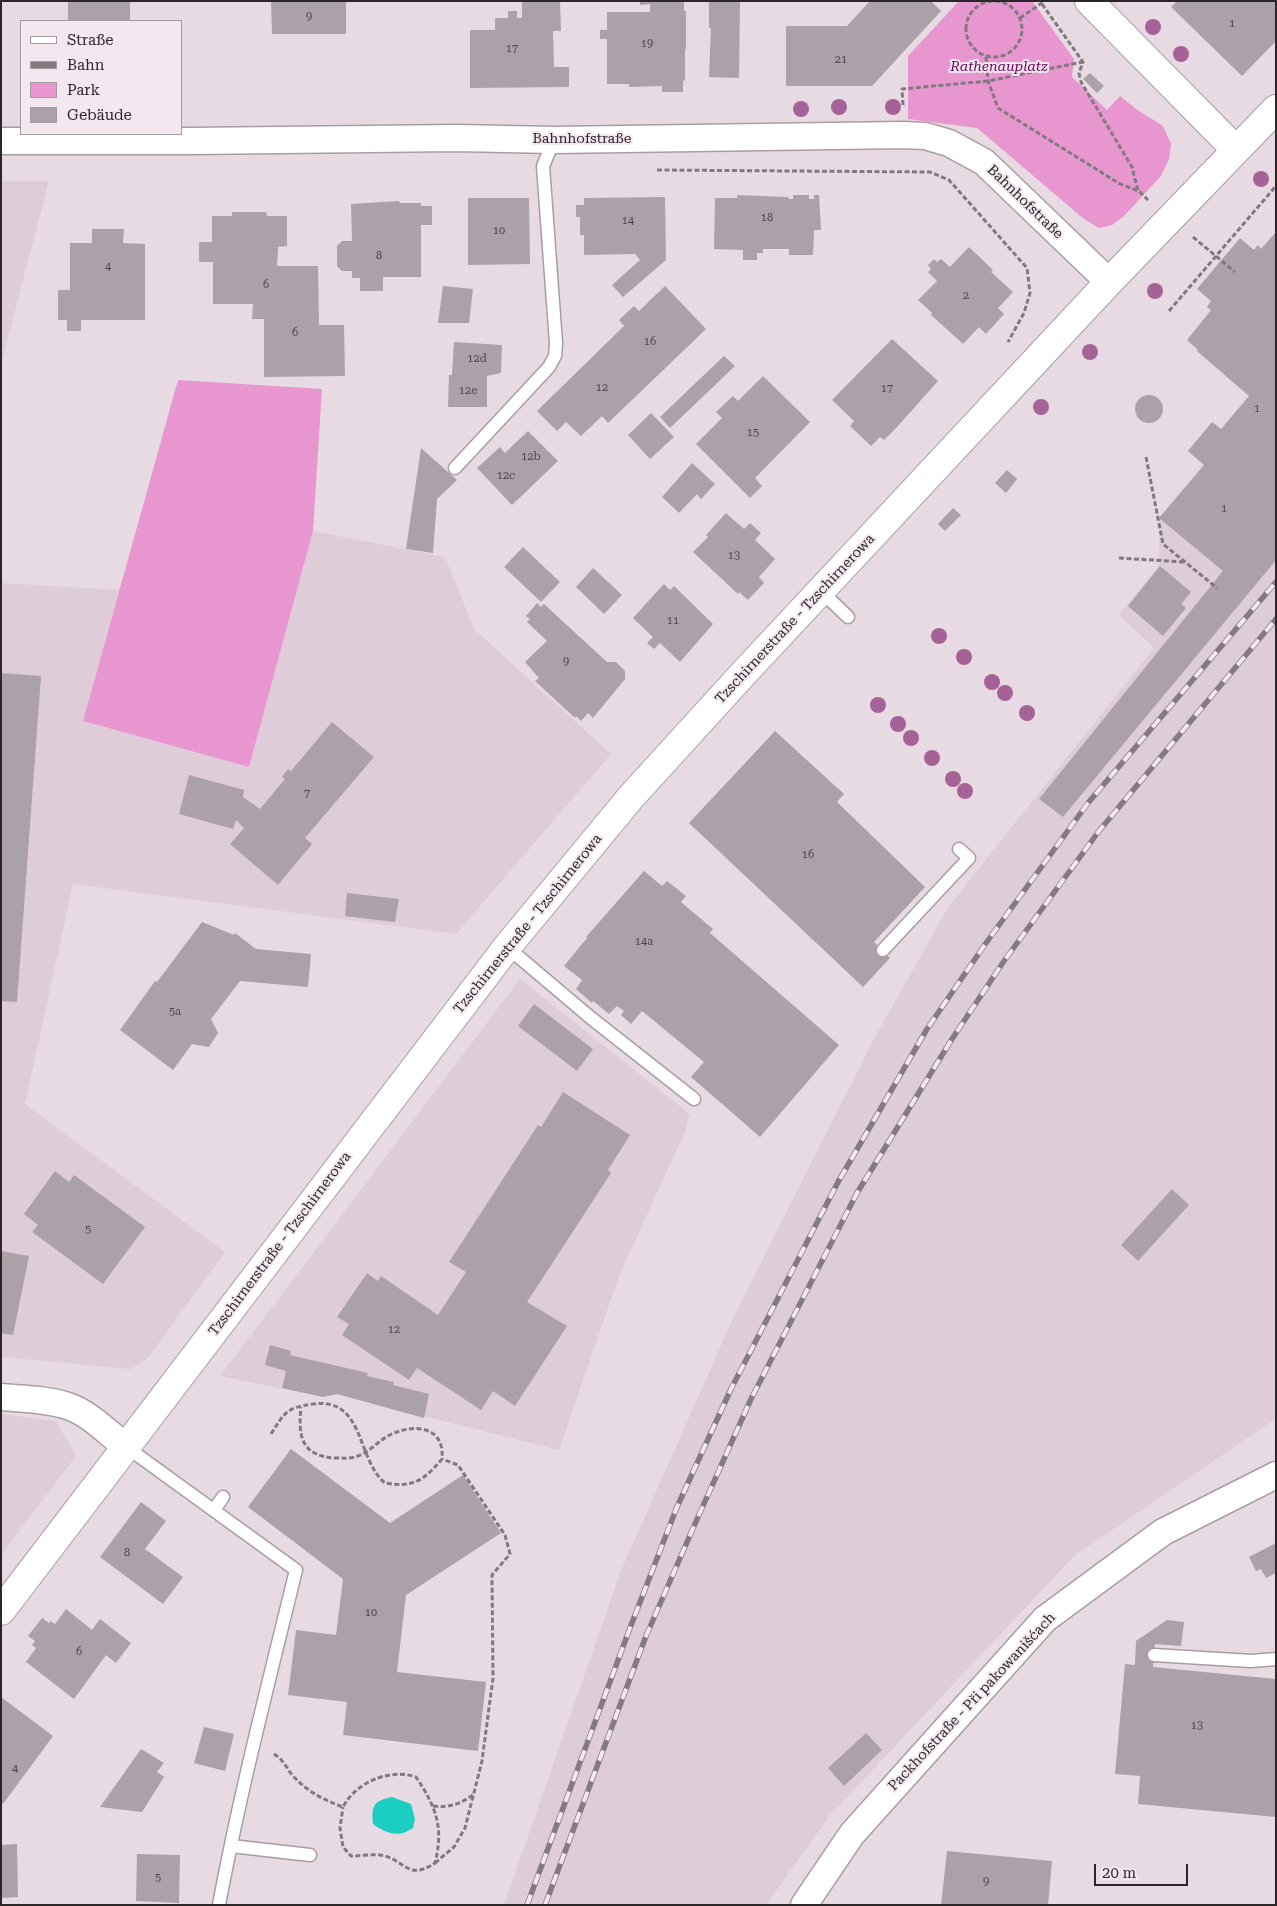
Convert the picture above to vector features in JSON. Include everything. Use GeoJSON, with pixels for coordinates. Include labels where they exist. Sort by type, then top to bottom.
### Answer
{"type":"FeatureCollection","features":[{"type":"Feature","properties":{"kind":"street"},"geometry":{"type":"LineString","coordinates":[[1088,1],[1236,150]]}},
{"type":"Feature","properties":{"kind":"street","name":"Tzschirnerstraße - Tzschirnerowa"},"geometry":{"type":"LineString","coordinates":[[1,1611],[507,947],[631,798],[1109,282],[1276,109]]}},
{"type":"Feature","properties":{"kind":"street","name":"Bahnhofstraße"},"geometry":{"type":"LineString","coordinates":[[1,141],[457,138],[554,140],[903,134],[925,136],[949,142],[984,162],[1109,282]]}},
{"type":"Feature","properties":{"kind":"street"},"geometry":{"type":"LineString","coordinates":[[1,1397],[50,1401],[70,1406],[125,1446]]}},
{"type":"Feature","properties":{"kind":"street","name":"Packhofstraße - Při pakowanišćach"},"geometry":{"type":"LineString","coordinates":[[804,1905],[852,1834],[1045,1618],[1162,1532],[1276,1475]]}},
{"type":"Feature","properties":{"kind":"lane"},"geometry":{"type":"LineString","coordinates":[[455,468],[549,367],[555,356],[556,343],[543,166],[554,140]]}},
{"type":"Feature","properties":{"kind":"lane"},"geometry":{"type":"LineString","coordinates":[[821,591],[848,617]]}},
{"type":"Feature","properties":{"kind":"lane"},"geometry":{"type":"LineString","coordinates":[[882,950],[969,858],[959,849]]}},
{"type":"Feature","properties":{"kind":"lane"},"geometry":{"type":"LineString","coordinates":[[507,947],[591,1018],[694,1100]]}},
{"type":"Feature","properties":{"kind":"lane"},"geometry":{"type":"LineString","coordinates":[[125,1446],[296,1570],[254,1741],[219,1905]]}},
{"type":"Feature","properties":{"kind":"lane"},"geometry":{"type":"LineString","coordinates":[[214,1510],[223,1497]]}},
{"type":"Feature","properties":{"kind":"lane"},"geometry":{"type":"LineString","coordinates":[[1154,1655],[1251,1661],[1276,1660]]}},
{"type":"Feature","properties":{"kind":"lane"},"geometry":{"type":"LineString","coordinates":[[231,1846],[310,1855]]}},
{"type":"Feature","properties":{"kind":"path"},"geometry":{"type":"LineString","coordinates":[[999,1],[1008,4],[1020,18],[1023,27],[1022,36],[1018,45],[1004,56],[986,57],[978,53],[971,46],[966,28],[968,18],[980,5],[999,1]]}},
{"type":"Feature","properties":{"kind":"path"},"geometry":{"type":"LineString","coordinates":[[1020,18],[1044,2],[1083,62]]}},
{"type":"Feature","properties":{"kind":"path"},"geometry":{"type":"LineString","coordinates":[[986,57],[988,81],[998,108],[1120,184],[1138,192],[1132,167],[1081,82],[1079,73],[1083,62]]}},
{"type":"Feature","properties":{"kind":"path"},"geometry":{"type":"LineString","coordinates":[[903,134],[902,89],[988,81],[1083,62]]}},
{"type":"Feature","properties":{"kind":"path"},"geometry":{"type":"LineString","coordinates":[[651,170],[930,172],[950,180],[1027,268],[1030,293],[1024,313],[1010,340],[1004,347]]}},
{"type":"Feature","properties":{"kind":"path"},"geometry":{"type":"LineString","coordinates":[[1169,311],[1276,186]]}},
{"type":"Feature","properties":{"kind":"path"},"geometry":{"type":"LineString","coordinates":[[1169,218],[1236,272]]}},
{"type":"Feature","properties":{"kind":"path"},"geometry":{"type":"LineString","coordinates":[[1146,457],[1163,544],[1217,588]]}},
{"type":"Feature","properties":{"kind":"path"},"geometry":{"type":"LineString","coordinates":[[1118,558],[1185,562]]}},
{"type":"Feature","properties":{"kind":"path"},"geometry":{"type":"LineString","coordinates":[[271,1434],[285,1412],[300,1407],[326,1404],[341,1409],[353,1422],[366,1452],[369,1462],[375,1473],[385,1483],[396,1485],[415,1483],[422,1480],[442,1459],[441,1442],[437,1437],[432,1432],[417,1428],[402,1430],[390,1435],[366,1452],[355,1457],[332,1458],[316,1454],[309,1450],[301,1437],[300,1407]]}},
{"type":"Feature","properties":{"kind":"path"},"geometry":{"type":"LineString","coordinates":[[435,1863],[439,1846],[439,1822],[430,1798],[416,1776],[404,1773],[391,1773],[370,1782],[348,1797],[343,1807],[340,1828],[343,1847],[351,1856],[380,1855],[411,1870],[423,1871],[435,1863],[454,1846],[465,1828],[475,1793],[482,1762],[493,1678],[492,1575],[510,1554],[505,1535],[458,1464],[442,1459]]}},
{"type":"Feature","properties":{"kind":"path"},"geometry":{"type":"LineString","coordinates":[[254,1741],[283,1760],[292,1775],[306,1789],[326,1801],[343,1807]]}},
{"type":"Feature","properties":{"kind":"path"},"geometry":{"type":"LineString","coordinates":[[433,1806],[445,1807],[458,1804],[475,1793]]}},
{"type":"Feature","properties":{"kind":"shaded area"},"geometry":{"type":"Polygon","coordinates":[[[1,181],[49,181],[1,364],[1,181]]]}},
{"type":"Feature","properties":{"kind":"shaded area"},"geometry":{"type":"Polygon","coordinates":[[[1276,232],[1276,1419],[1075,1555],[831,1814],[766,1905],[504,1905],[622,1568],[736,1312],[875,1037],[949,906],[1154,648],[1119,615],[1159,565],[1159,518],[1204,465],[1188,451],[1212,422],[1221,429],[1249,396],[1187,340],[1211,311],[1207,307],[1211,301],[1258,245],[1261,248],[1276,232]]]}},
{"type":"Feature","properties":{"kind":"shaded area"},"geometry":{"type":"Polygon","coordinates":[[[313,531],[445,557],[474,629],[611,754],[456,934],[73,884],[25,1104],[225,1252],[148,1358],[131,1369],[1,1357],[1,583],[119,590],[83,721],[249,767],[313,531]]]}},
{"type":"Feature","properties":{"kind":"shaded area"},"geometry":{"type":"Polygon","coordinates":[[[520,979],[690,1114],[684,1134],[619,1276],[559,1450],[337,1394],[323,1397],[220,1376],[520,979]]]}},
{"type":"Feature","properties":{"kind":"shaded area"},"geometry":{"type":"Polygon","coordinates":[[[1,1414],[56,1421],[76,1456],[1,1555],[1,1414]]]}},
{"type":"Feature","properties":{"kind":"shaded area"},"geometry":{"type":"Polygon","coordinates":[[[392,1797],[411,1804],[415,1819],[413,1828],[403,1833],[393,1834],[373,1824],[373,1808],[375,1805],[381,1800],[392,1797]]]}},
{"type":"Feature","properties":{"kind":"green space","name":"Rathenauplatz"},"geometry":{"type":"Polygon","coordinates":[[[959,1],[1032,1],[1074,59],[1072,77],[1107,110],[1120,96],[1136,109],[1163,126],[1171,144],[1169,159],[1161,176],[1124,216],[1112,225],[1099,228],[1084,219],[977,128],[908,119],[908,56],[959,1]]]}},
{"type":"Feature","properties":{"kind":"green space"},"geometry":{"type":"Polygon","coordinates":[[[178,380],[322,389],[313,531],[249,767],[83,721],[178,380]]]}},
{"type":"Feature","properties":{"kind":"building"},"geometry":{"type":"Polygon","coordinates":[[[68,1],[130,1],[130,20],[68,20],[68,1]]]}},
{"type":"Feature","properties":{"kind":"building"},"geometry":{"type":"Polygon","coordinates":[[[271,1],[346,1],[346,34],[272,34],[271,1]]]}},
{"type":"Feature","properties":{"kind":"building"},"geometry":{"type":"Polygon","coordinates":[[[522,1],[560,1],[561,31],[553,31],[554,67],[569,67],[569,87],[470,88],[470,30],[495,30],[495,18],[508,18],[508,11],[517,11],[517,18],[522,18],[522,1]]]}},
{"type":"Feature","properties":{"kind":"building"},"geometry":{"type":"Polygon","coordinates":[[[640,1],[684,1],[684,11],[686,11],[686,49],[683,92],[662,92],[662,86],[629,87],[629,84],[607,84],[607,39],[600,39],[600,30],[607,30],[607,12],[650,12],[650,4],[640,5],[640,1]]]}},
{"type":"Feature","properties":{"kind":"building"},"geometry":{"type":"Polygon","coordinates":[[[709,1],[740,1],[739,78],[709,77],[711,28],[709,28],[709,1]]]}},
{"type":"Feature","properties":{"kind":"building"},"geometry":{"type":"Polygon","coordinates":[[[870,1],[931,1],[941,11],[872,86],[786,86],[786,26],[847,26],[870,1]]]}},
{"type":"Feature","properties":{"kind":"building"},"geometry":{"type":"Polygon","coordinates":[[[1177,1],[1276,1],[1276,41],[1242,76],[1171,7],[1177,1]]]}},
{"type":"Feature","properties":{"kind":"building"},"geometry":{"type":"Polygon","coordinates":[[[1090,73],[1104,86],[1097,93],[1083,79],[1090,73]]]}},
{"type":"Feature","properties":{"kind":"building"},"geometry":{"type":"Polygon","coordinates":[[[737,195],[788,197],[793,199],[793,195],[809,195],[809,199],[814,199],[814,195],[819,195],[821,230],[814,230],[813,255],[789,255],[789,249],[763,249],[763,253],[757,253],[757,260],[743,260],[743,250],[714,249],[715,198],[737,198],[737,195]]]}},
{"type":"Feature","properties":{"kind":"building"},"geometry":{"type":"Polygon","coordinates":[[[665,197],[666,260],[623,297],[612,285],[640,260],[635,254],[584,255],[584,235],[580,235],[580,217],[576,217],[576,205],[584,205],[584,198],[665,197]]]}},
{"type":"Feature","properties":{"kind":"building"},"geometry":{"type":"Polygon","coordinates":[[[468,198],[529,198],[530,264],[468,265],[468,198]]]}},
{"type":"Feature","properties":{"kind":"building"},"geometry":{"type":"Polygon","coordinates":[[[399,201],[400,203],[421,203],[421,206],[432,206],[432,225],[421,225],[421,277],[383,277],[383,291],[360,291],[360,278],[352,278],[352,271],[342,271],[337,266],[337,246],[342,241],[352,241],[351,204],[399,201]]]}},
{"type":"Feature","properties":{"kind":"building"},"geometry":{"type":"Polygon","coordinates":[[[232,212],[266,212],[267,216],[287,216],[287,246],[278,247],[277,266],[318,266],[319,325],[344,325],[345,376],[264,377],[264,319],[252,319],[253,304],[213,304],[213,262],[199,262],[199,242],[212,242],[212,216],[232,216],[232,212]]]}},
{"type":"Feature","properties":{"kind":"building"},"geometry":{"type":"Polygon","coordinates":[[[92,229],[124,229],[123,243],[145,244],[145,320],[81,320],[81,331],[67,331],[67,320],[58,320],[58,290],[70,290],[70,243],[92,243],[92,229]]]}},
{"type":"Feature","properties":{"kind":"building"},"geometry":{"type":"Polygon","coordinates":[[[1276,232],[1276,560],[1063,817],[1039,799],[1223,571],[1159,518],[1204,465],[1188,451],[1212,422],[1221,429],[1249,396],[1187,340],[1211,310],[1207,307],[1211,301],[1197,289],[1240,238],[1254,250],[1258,245],[1261,249],[1276,232]]]}},
{"type":"Feature","properties":{"kind":"building"},"geometry":{"type":"Polygon","coordinates":[[[969,247],[993,270],[991,272],[1013,292],[998,308],[1004,314],[986,334],[979,327],[963,344],[931,315],[932,313],[918,300],[937,281],[928,272],[931,269],[928,265],[934,259],[937,262],[941,259],[950,267],[969,247]]]}},
{"type":"Feature","properties":{"kind":"building"},"geometry":{"type":"Polygon","coordinates":[[[443,286],[473,289],[469,323],[438,323],[443,286]]]}},
{"type":"Feature","properties":{"kind":"building"},"geometry":{"type":"Polygon","coordinates":[[[665,286],[706,329],[608,423],[602,416],[581,436],[566,422],[557,431],[537,411],[624,326],[619,320],[634,306],[639,311],[665,286]]]}},
{"type":"Feature","properties":{"kind":"building"},"geometry":{"type":"Polygon","coordinates":[[[892,339],[938,381],[884,440],[880,437],[871,446],[850,426],[854,421],[832,400],[892,339]]]}},
{"type":"Feature","properties":{"kind":"building"},"geometry":{"type":"Polygon","coordinates":[[[454,342],[502,345],[501,373],[487,376],[487,407],[448,407],[449,375],[452,375],[454,342]]]}},
{"type":"Feature","properties":{"kind":"building"},"geometry":{"type":"Polygon","coordinates":[[[724,356],[735,366],[670,428],[660,417],[724,356]]]}},
{"type":"Feature","properties":{"kind":"building"},"geometry":{"type":"Polygon","coordinates":[[[763,376],[810,422],[755,478],[762,486],[750,498],[696,444],[722,418],[716,412],[733,396],[738,401],[763,376]]]}},
{"type":"Feature","properties":{"kind":"building"},"geometry":{"type":"Polygon","coordinates":[[[1149,395],[1159,399],[1163,409],[1159,419],[1149,423],[1139,419],[1135,409],[1139,399],[1149,395]]]}},
{"type":"Feature","properties":{"kind":"building"},"geometry":{"type":"Polygon","coordinates":[[[651,413],[674,437],[650,459],[628,435],[651,413]]]}},
{"type":"Feature","properties":{"kind":"building"},"geometry":{"type":"Polygon","coordinates":[[[528,431],[558,461],[512,505],[477,468],[500,447],[505,453],[528,431]]]}},
{"type":"Feature","properties":{"kind":"building"},"geometry":{"type":"Polygon","coordinates":[[[421,448],[457,480],[437,499],[433,553],[406,549],[421,448]]]}},
{"type":"Feature","properties":{"kind":"building"},"geometry":{"type":"Polygon","coordinates":[[[692,463],[715,484],[701,499],[697,494],[679,513],[662,497],[692,463]]]}},
{"type":"Feature","properties":{"kind":"building"},"geometry":{"type":"Polygon","coordinates":[[[1007,470],[1017,479],[1006,493],[995,483],[1007,470]]]}},
{"type":"Feature","properties":{"kind":"building"},"geometry":{"type":"Polygon","coordinates":[[[953,508],[961,515],[945,531],[938,524],[953,508]]]}},
{"type":"Feature","properties":{"kind":"building"},"geometry":{"type":"Polygon","coordinates":[[[726,513],[744,529],[750,523],[761,533],[755,540],[775,559],[759,577],[764,583],[748,600],[739,592],[738,594],[693,552],[708,537],[706,535],[726,513]]]}},
{"type":"Feature","properties":{"kind":"building"},"geometry":{"type":"Polygon","coordinates":[[[523,547],[560,582],[541,602],[504,567],[523,547]]]}},
{"type":"Feature","properties":{"kind":"building"},"geometry":{"type":"Polygon","coordinates":[[[1160,566],[1191,592],[1181,604],[1186,608],[1163,636],[1128,606],[1160,566]]]}},
{"type":"Feature","properties":{"kind":"building"},"geometry":{"type":"Polygon","coordinates":[[[593,568],[622,595],[604,614],[576,587],[593,568]]]}},
{"type":"Feature","properties":{"kind":"building"},"geometry":{"type":"Polygon","coordinates":[[[664,584],[670,590],[674,586],[713,624],[680,662],[660,643],[654,649],[647,643],[653,637],[633,618],[664,584]]]}},
{"type":"Feature","properties":{"kind":"building"},"geometry":{"type":"Polygon","coordinates":[[[537,603],[541,607],[544,604],[607,662],[616,662],[625,671],[625,679],[593,718],[588,713],[581,721],[576,716],[575,718],[535,681],[539,678],[525,662],[547,641],[527,622],[530,619],[526,616],[537,603]]]}},
{"type":"Feature","properties":{"kind":"building"},"geometry":{"type":"Polygon","coordinates":[[[1,673],[41,676],[17,1002],[1,1001],[1,673]]]}},
{"type":"Feature","properties":{"kind":"building"},"geometry":{"type":"Polygon","coordinates":[[[332,722],[374,757],[305,838],[312,844],[278,885],[230,844],[244,828],[236,820],[233,829],[179,814],[189,775],[244,790],[243,797],[260,809],[285,779],[282,777],[288,769],[291,771],[332,722]]]}},
{"type":"Feature","properties":{"kind":"building"},"geometry":{"type":"Polygon","coordinates":[[[775,731],[844,794],[837,802],[925,887],[874,942],[890,958],[863,987],[689,823],[775,731]]]}},
{"type":"Feature","properties":{"kind":"building"},"geometry":{"type":"Polygon","coordinates":[[[644,871],[662,886],[667,881],[686,896],[681,902],[713,929],[710,933],[839,1045],[760,1137],[691,1077],[704,1062],[642,1011],[631,1024],[621,1015],[624,1011],[617,1006],[609,1014],[593,1001],[592,1003],[576,989],[582,980],[564,966],[586,937],[644,871]]]}},
{"type":"Feature","properties":{"kind":"building"},"geometry":{"type":"Polygon","coordinates":[[[347,893],[399,899],[395,922],[345,916],[347,893]]]}},
{"type":"Feature","properties":{"kind":"building"},"geometry":{"type":"Polygon","coordinates":[[[202,922],[234,935],[235,933],[256,949],[311,954],[308,987],[240,981],[211,1019],[218,1033],[209,1047],[192,1044],[173,1070],[120,1030],[155,981],[157,982],[202,922]]]}},
{"type":"Feature","properties":{"kind":"building"},"geometry":{"type":"Polygon","coordinates":[[[534,1004],[593,1049],[577,1071],[518,1026],[534,1004]]]}},
{"type":"Feature","properties":{"kind":"building"},"geometry":{"type":"Polygon","coordinates":[[[563,1092],[630,1135],[608,1170],[611,1173],[527,1302],[567,1326],[515,1406],[493,1391],[481,1410],[417,1368],[409,1380],[342,1335],[349,1324],[337,1317],[367,1273],[378,1281],[381,1276],[438,1315],[466,1272],[449,1262],[538,1125],[541,1127],[563,1092]]]}},
{"type":"Feature","properties":{"kind":"building"},"geometry":{"type":"Polygon","coordinates":[[[55,1171],[69,1182],[74,1175],[145,1227],[103,1284],[32,1232],[38,1225],[24,1214],[55,1171]]]}},
{"type":"Feature","properties":{"kind":"building"},"geometry":{"type":"Polygon","coordinates":[[[1172,1189],[1189,1205],[1138,1261],[1121,1245],[1172,1189]]]}},
{"type":"Feature","properties":{"kind":"building"},"geometry":{"type":"Polygon","coordinates":[[[1,1251],[29,1256],[13,1335],[1,1333],[1,1251]]]}},
{"type":"Feature","properties":{"kind":"building"},"geometry":{"type":"Polygon","coordinates":[[[270,1345],[291,1351],[290,1355],[368,1373],[367,1376],[394,1382],[393,1385],[429,1394],[424,1418],[337,1394],[323,1397],[282,1388],[286,1371],[265,1365],[270,1345]]]}},
{"type":"Feature","properties":{"kind":"building"},"geometry":{"type":"Polygon","coordinates":[[[291,1449],[390,1523],[463,1475],[501,1533],[406,1595],[397,1672],[486,1682],[478,1751],[343,1735],[347,1702],[288,1695],[296,1630],[336,1635],[343,1579],[248,1507],[291,1449]]]}},
{"type":"Feature","properties":{"kind":"building"},"geometry":{"type":"Polygon","coordinates":[[[141,1502],[166,1521],[145,1549],[183,1577],[163,1604],[100,1557],[141,1502]]]}},
{"type":"Feature","properties":{"kind":"building"},"geometry":{"type":"Polygon","coordinates":[[[1276,1543],[1276,1573],[1266,1578],[1261,1569],[1256,1571],[1249,1557],[1276,1543]]]}},
{"type":"Feature","properties":{"kind":"building"},"geometry":{"type":"Polygon","coordinates":[[[66,1609],[92,1630],[100,1619],[131,1643],[116,1663],[106,1655],[74,1699],[26,1662],[36,1648],[32,1645],[35,1641],[28,1636],[42,1618],[49,1623],[51,1621],[55,1624],[66,1609]]]}},
{"type":"Feature","properties":{"kind":"building"},"geometry":{"type":"Polygon","coordinates":[[[1167,1620],[1184,1622],[1181,1646],[1155,1644],[1153,1667],[1276,1679],[1276,1817],[1138,1804],[1140,1776],[1115,1774],[1125,1664],[1135,1665],[1136,1641],[1167,1620]]]}},
{"type":"Feature","properties":{"kind":"building"},"geometry":{"type":"Polygon","coordinates":[[[1,1697],[53,1736],[3,1804],[1,1802],[1,1697]]]}},
{"type":"Feature","properties":{"kind":"building"},"geometry":{"type":"Polygon","coordinates":[[[204,1727],[234,1734],[225,1771],[194,1763],[204,1727]]]}},
{"type":"Feature","properties":{"kind":"building"},"geometry":{"type":"Polygon","coordinates":[[[866,1733],[882,1750],[844,1786],[828,1768],[866,1733]]]}},
{"type":"Feature","properties":{"kind":"building"},"geometry":{"type":"Polygon","coordinates":[[[141,1749],[164,1763],[157,1772],[164,1777],[142,1812],[100,1807],[141,1749]]]}},
{"type":"Feature","properties":{"kind":"building"},"geometry":{"type":"Polygon","coordinates":[[[17,1844],[18,1897],[1,1898],[1,1845],[17,1844]]]}},
{"type":"Feature","properties":{"kind":"building"},"geometry":{"type":"Polygon","coordinates":[[[947,1851],[1052,1861],[1048,1905],[941,1905],[947,1851]]]}},
{"type":"Feature","properties":{"kind":"building"},"geometry":{"type":"Polygon","coordinates":[[[137,1854],[180,1855],[179,1903],[136,1901],[137,1854]]]}},
{"type":"Feature","properties":{"kind":"railway"},"geometry":{"type":"LineString","coordinates":[[527,1905],[677,1507],[731,1389],[838,1182],[927,1029],[986,943],[1088,803],[1276,582]]}},
{"type":"Feature","properties":{"kind":"railway"},"geometry":{"type":"LineString","coordinates":[[545,1905],[646,1636],[698,1517],[751,1399],[857,1193],[952,1039],[1004,961],[1058,887],[1099,831],[1276,619]]}}]}
